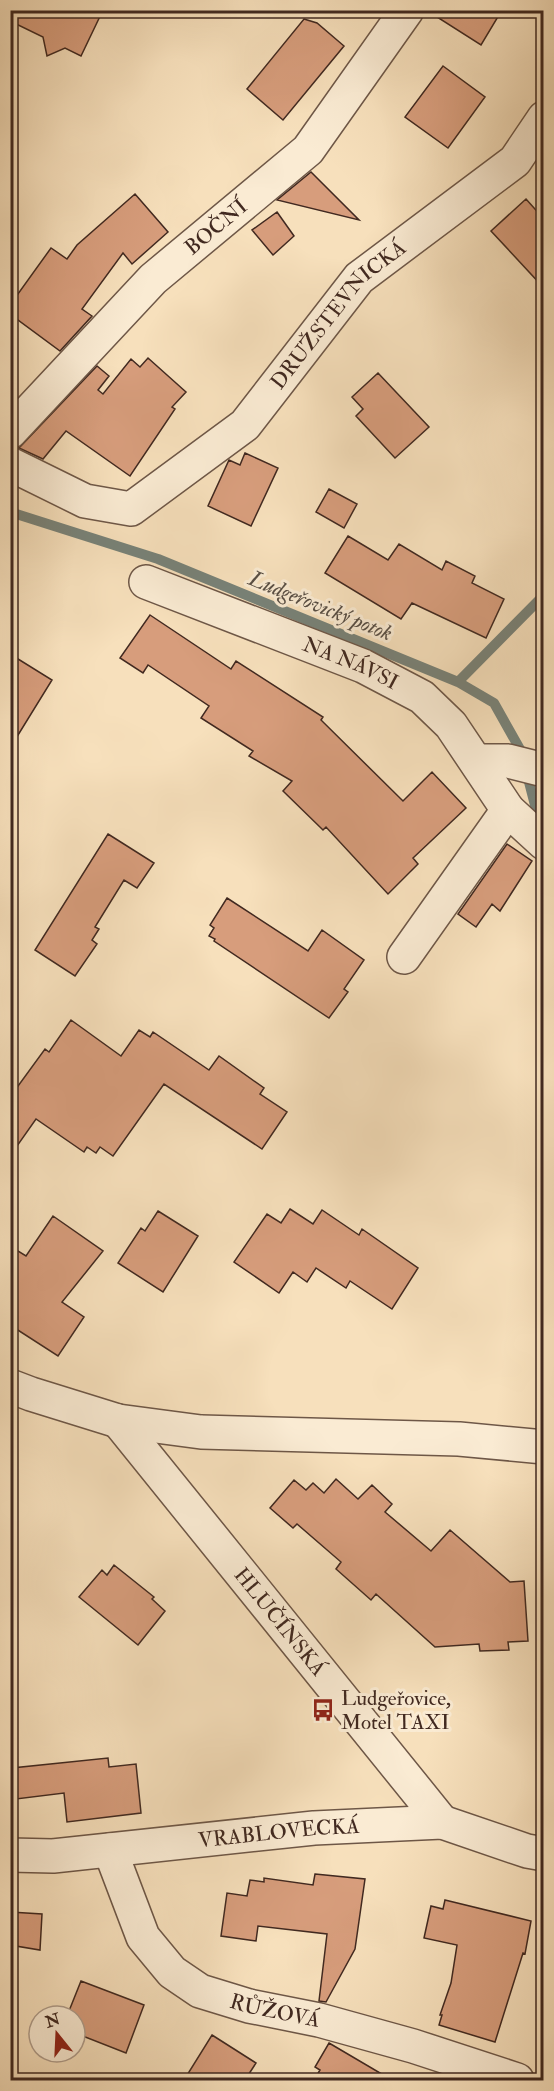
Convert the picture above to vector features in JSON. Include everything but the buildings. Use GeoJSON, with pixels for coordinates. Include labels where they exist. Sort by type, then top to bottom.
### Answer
{"type":"FeatureCollection","features":[{"type":"Feature","properties":{"kind":"street","name":"BOČNÍ"},"geometry":{"type":"LineString","coordinates":[[10,432],[153,279],[308,150],[407,10]]}},
{"type":"Feature","properties":{"kind":"street","name":"DRUŽSTEVNICKÁ"},"geometry":{"type":"LineString","coordinates":[[10,464],[85,501],[131,509],[245,425],[359,279],[515,162],[543,118]]}},
{"type":"Feature","properties":{"kind":"street","name":"NA NÁVSI"},"geometry":{"type":"LineString","coordinates":[[146,582],[363,666],[422,697],[451,725],[515,765],[508,810],[543,843]]}},
{"type":"Feature","properties":{"kind":"street"},"geometry":{"type":"LineString","coordinates":[[404,957],[508,810]]}},
{"type":"Feature","properties":{"kind":"street"},"geometry":{"type":"LineString","coordinates":[[10,1386],[118,1421],[201,1432],[459,1439],[543,1447]]}},
{"type":"Feature","properties":{"kind":"street","name":"HLUČÍNSKÁ"},"geometry":{"type":"LineString","coordinates":[[118,1421],[442,1822]]}},
{"type":"Feature","properties":{"kind":"street","name":"VRABLOVECKÁ"},"geometry":{"type":"LineString","coordinates":[[10,1855],[53,1856],[314,1828],[442,1822],[527,1851],[543,1854]]}},
{"type":"Feature","properties":{"kind":"street","name":"RŮŽOVÁ"},"geometry":{"type":"LineString","coordinates":[[110,1850],[143,1937],[172,1972],[200,1991],[249,2006],[319,2020],[402,2043],[517,2080]]}},
{"type":"Feature","properties":{"kind":"waterway","name":"Ludgeřovický potok"},"geometry":{"type":"LineString","coordinates":[[10,512],[158,559],[458,682],[494,703],[521,751],[537,813],[544,813]]}},
{"type":"Feature","properties":{"kind":"waterway"},"geometry":{"type":"LineString","coordinates":[[458,682],[544,595]]}},
{"type":"Feature","properties":{"kind":"place","name":"Ludgeřovice, Motel TAXI"},"geometry":{"type":"Point","coordinates":[323,1710]}}]}
